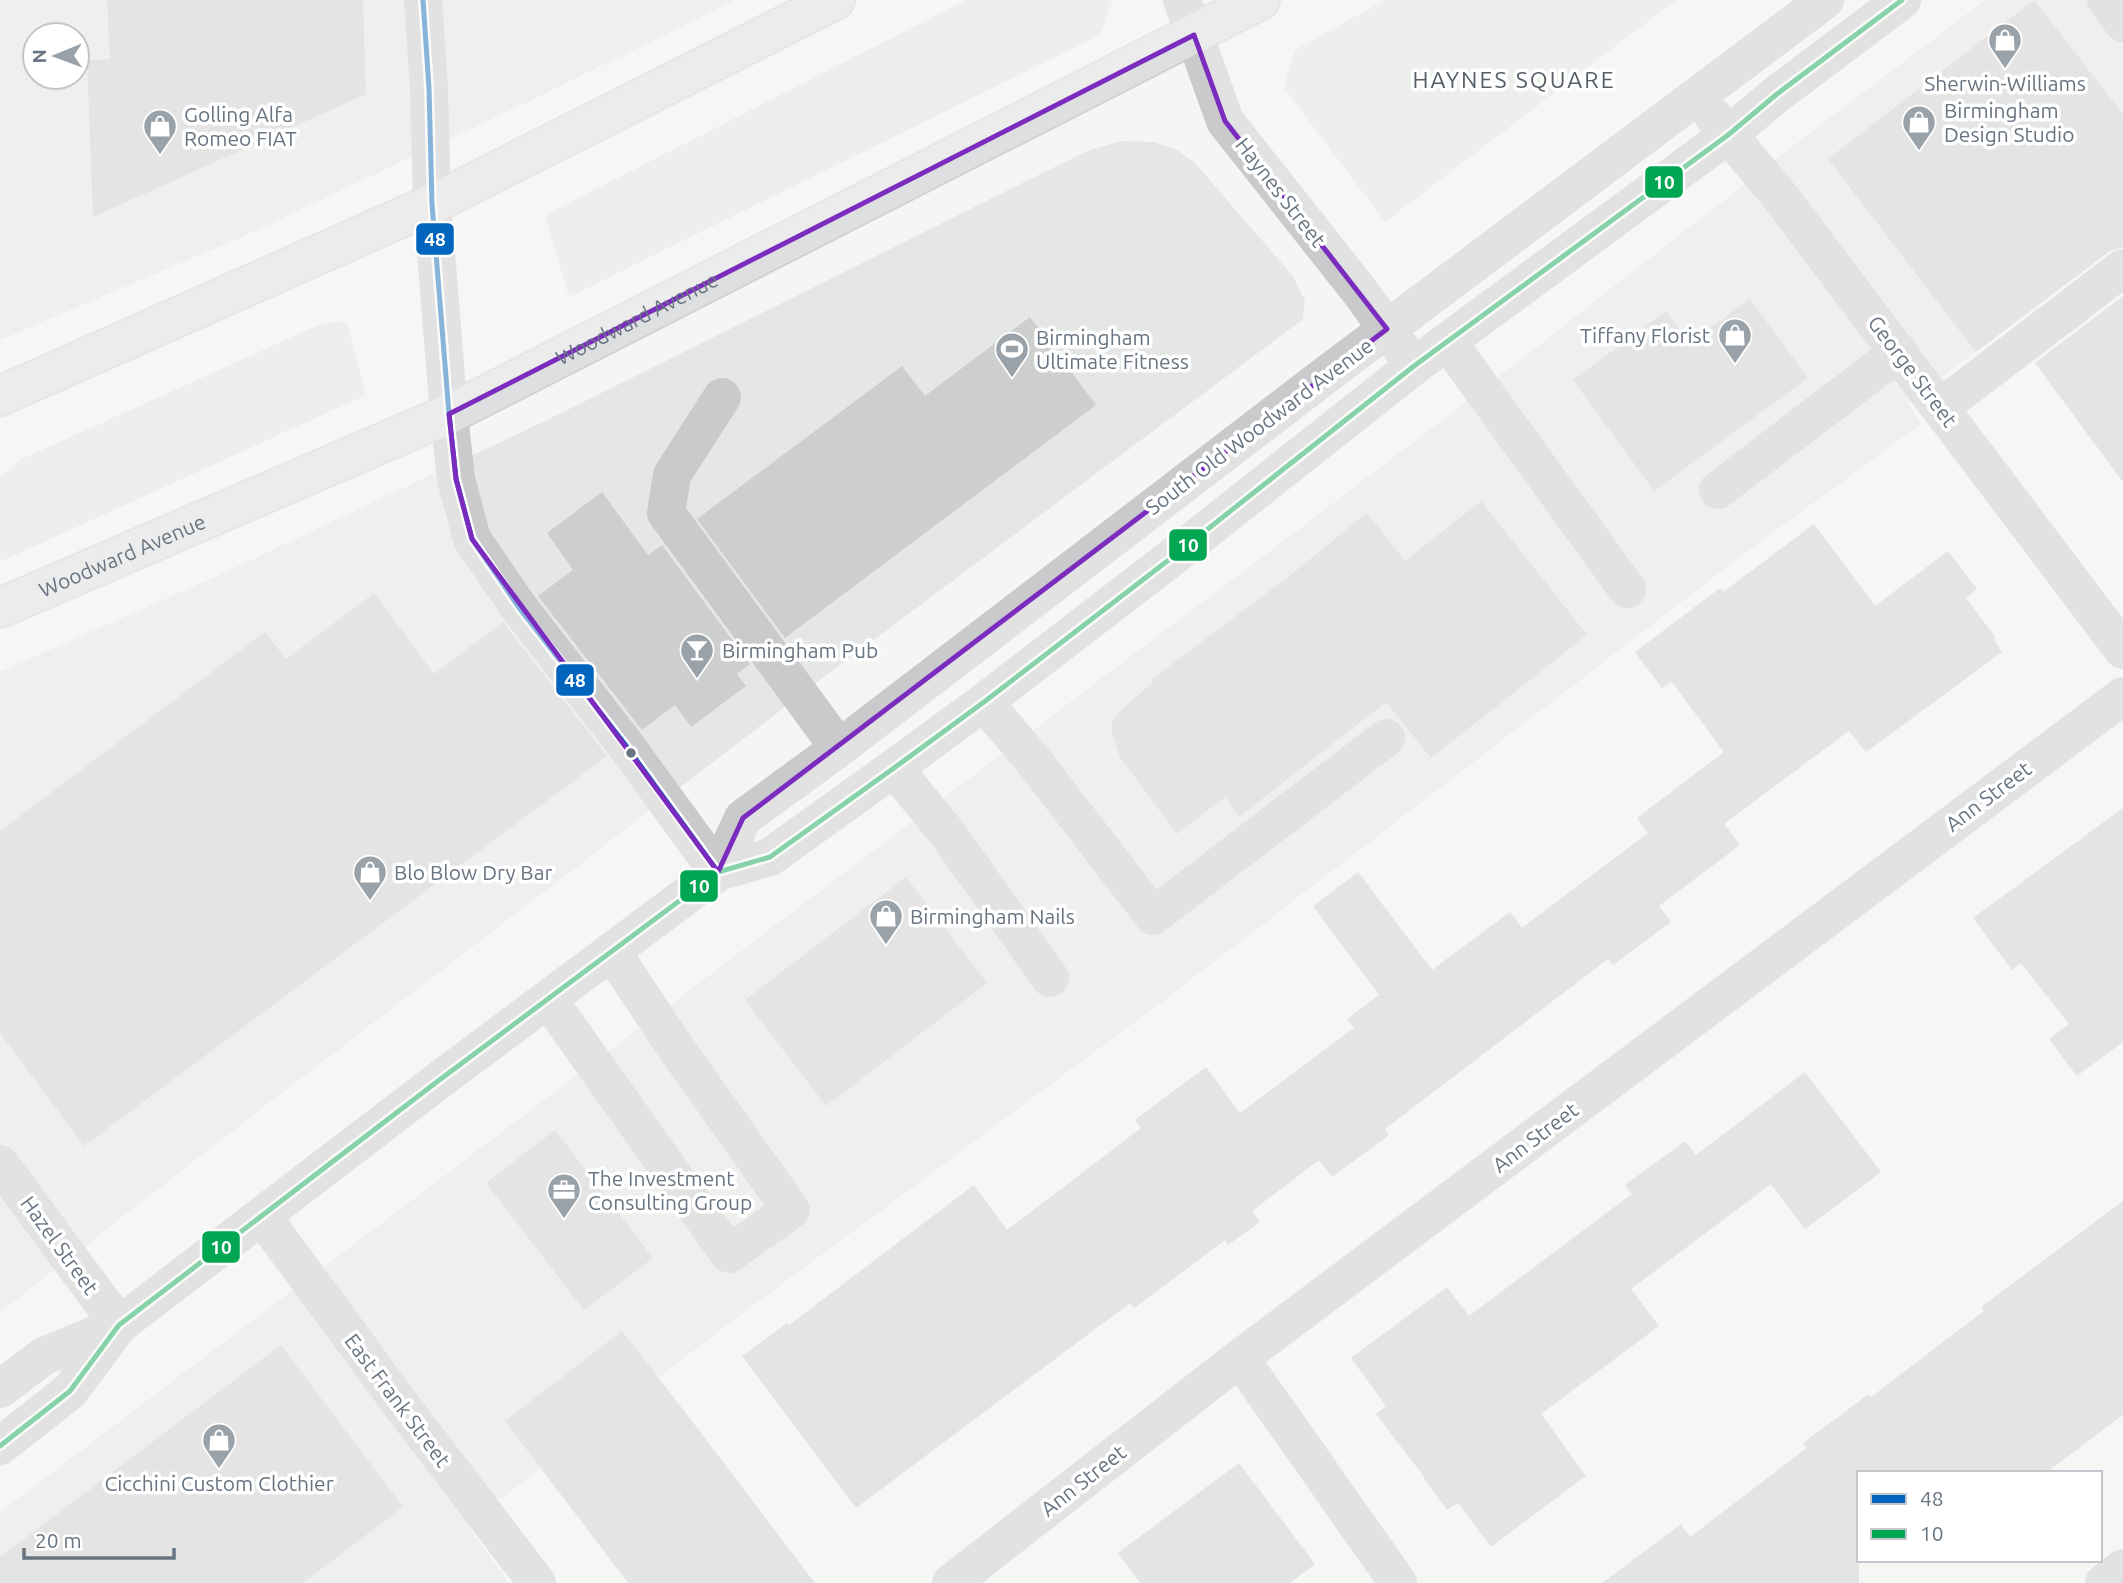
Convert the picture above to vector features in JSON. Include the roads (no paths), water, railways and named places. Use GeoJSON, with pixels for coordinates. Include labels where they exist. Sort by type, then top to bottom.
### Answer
{"type":"FeatureCollection","features":[{"type":"Feature","properties":{"kind":"main road"},"geometry":{"type":"LineString","coordinates":[[0,396],[432,204],[835,0]]}},
{"type":"Feature","properties":{"kind":"main road","name":"Woodward Avenue"},"geometry":{"type":"LineString","coordinates":[[0,608],[449,414],[1188,17],[1260,0]]}},
{"type":"Feature","properties":{"kind":"street"},"geometry":{"type":"LineString","coordinates":[[423,0],[429,88],[432,204],[449,414],[456,479],[472,538],[520,609],[624,743],[718,872]]}},
{"type":"Feature","properties":{"kind":"street","name":"South Old Woodward Avenue"},"geometry":{"type":"LineString","coordinates":[[718,872],[743,818],[1825,0]]}},
{"type":"Feature","properties":{"kind":"street","name":"South Old Woodward Avenue"},"geometry":{"type":"LineString","coordinates":[[0,1389],[44,1356],[119,1325],[718,872],[770,857],[894,768],[984,702],[1414,366],[1728,135],[1902,0]]}},
{"type":"Feature","properties":{"kind":"street"},"geometry":{"type":"LineString","coordinates":[[2106,0],[2123,23]]}},
{"type":"Feature","properties":{"kind":"street","name":"Haynes Street"},"geometry":{"type":"LineString","coordinates":[[1188,17],[1225,121],[1414,366]]}},
{"type":"Feature","properties":{"kind":"street","name":"George Street"},"geometry":{"type":"LineString","coordinates":[[1696,97],[1778,194],[2123,650]]}},
{"type":"Feature","properties":{"kind":"street"},"geometry":{"type":"LineString","coordinates":[[1941,407],[2123,268]]}},
{"type":"Feature","properties":{"kind":"street"},"geometry":{"type":"LineString","coordinates":[[1448,342],[1628,589]]}},
{"type":"Feature","properties":{"kind":"street"},"geometry":{"type":"LineString","coordinates":[[1718,490],[1899,352]]}},
{"type":"Feature","properties":{"kind":"street"},"geometry":{"type":"LineString","coordinates":[[722,397],[673,475],[666,513],[839,748]]}},
{"type":"Feature","properties":{"kind":"street","name":"Ann Street"},"geometry":{"type":"LineString","coordinates":[[951,1583],[1240,1358],[2123,696]]}},
{"type":"Feature","properties":{"kind":"street"},"geometry":{"type":"LineString","coordinates":[[984,702],[1153,916],[1386,738]]}},
{"type":"Feature","properties":{"kind":"street"},"geometry":{"type":"LineString","coordinates":[[894,768],[947,833],[1050,978]]}},
{"type":"Feature","properties":{"kind":"street"},"geometry":{"type":"LineString","coordinates":[[548,999],[729,1254],[791,1210],[611,952]]}},
{"type":"Feature","properties":{"kind":"street","name":"Hazel Street"},"geometry":{"type":"LineString","coordinates":[[0,1164],[119,1325]]}},
{"type":"Feature","properties":{"kind":"street","name":"East Frank Street"},"geometry":{"type":"LineString","coordinates":[[262,1216],[368,1361],[537,1583]]}},
{"type":"Feature","properties":{"kind":"street","name":"South Old Woodward Avenue"},"geometry":{"type":"LineString","coordinates":[[0,1446],[70,1391],[119,1325]]}},
{"type":"Feature","properties":{"kind":"street"},"geometry":{"type":"LineString","coordinates":[[1240,1358],[1398,1583]]}},
{"type":"Feature","properties":{"kind":"street"},"geometry":{"type":"LineString","coordinates":[[2104,1583],[2123,1568]]}},
{"type":"Feature","properties":{"kind":"place","name":"Sherwin-Williams"},"geometry":{"type":"Point","coordinates":[2005,70]}},
{"type":"Feature","properties":{"kind":"place","name":"Birmingham Design Studio"},"geometry":{"type":"Point","coordinates":[1919,152]}},
{"type":"Feature","properties":{"kind":"place","name":"Golling Alfa Romeo FIAT"},"geometry":{"type":"Point","coordinates":[160,156]}},
{"type":"Feature","properties":{"kind":"place","name":"Tiffany Florist"},"geometry":{"type":"Point","coordinates":[1735,365]}},
{"type":"Feature","properties":{"kind":"place","name":"Birmingham Ultimate Fitness"},"geometry":{"type":"Point","coordinates":[1012,379]}},
{"type":"Feature","properties":{"kind":"place","name":"Birmingham Pub"},"geometry":{"type":"Point","coordinates":[697,680]}},
{"type":"Feature","properties":{"kind":"place","name":"Blo Blow Dry Bar"},"geometry":{"type":"Point","coordinates":[370,902]}},
{"type":"Feature","properties":{"kind":"place","name":"Birmingham Nails"},"geometry":{"type":"Point","coordinates":[886,946]}},
{"type":"Feature","properties":{"kind":"place","name":"The Investment Consulting Group"},"geometry":{"type":"Point","coordinates":[564,1220]}},
{"type":"Feature","properties":{"kind":"place","name":"Cicchini Custom Clothier"},"geometry":{"type":"Point","coordinates":[219,1470]}},
{"type":"Feature","properties":{"kind":"district","name":"HAYNES SQUARE"},"geometry":{"type":"Point","coordinates":[1514,79]}}]}
